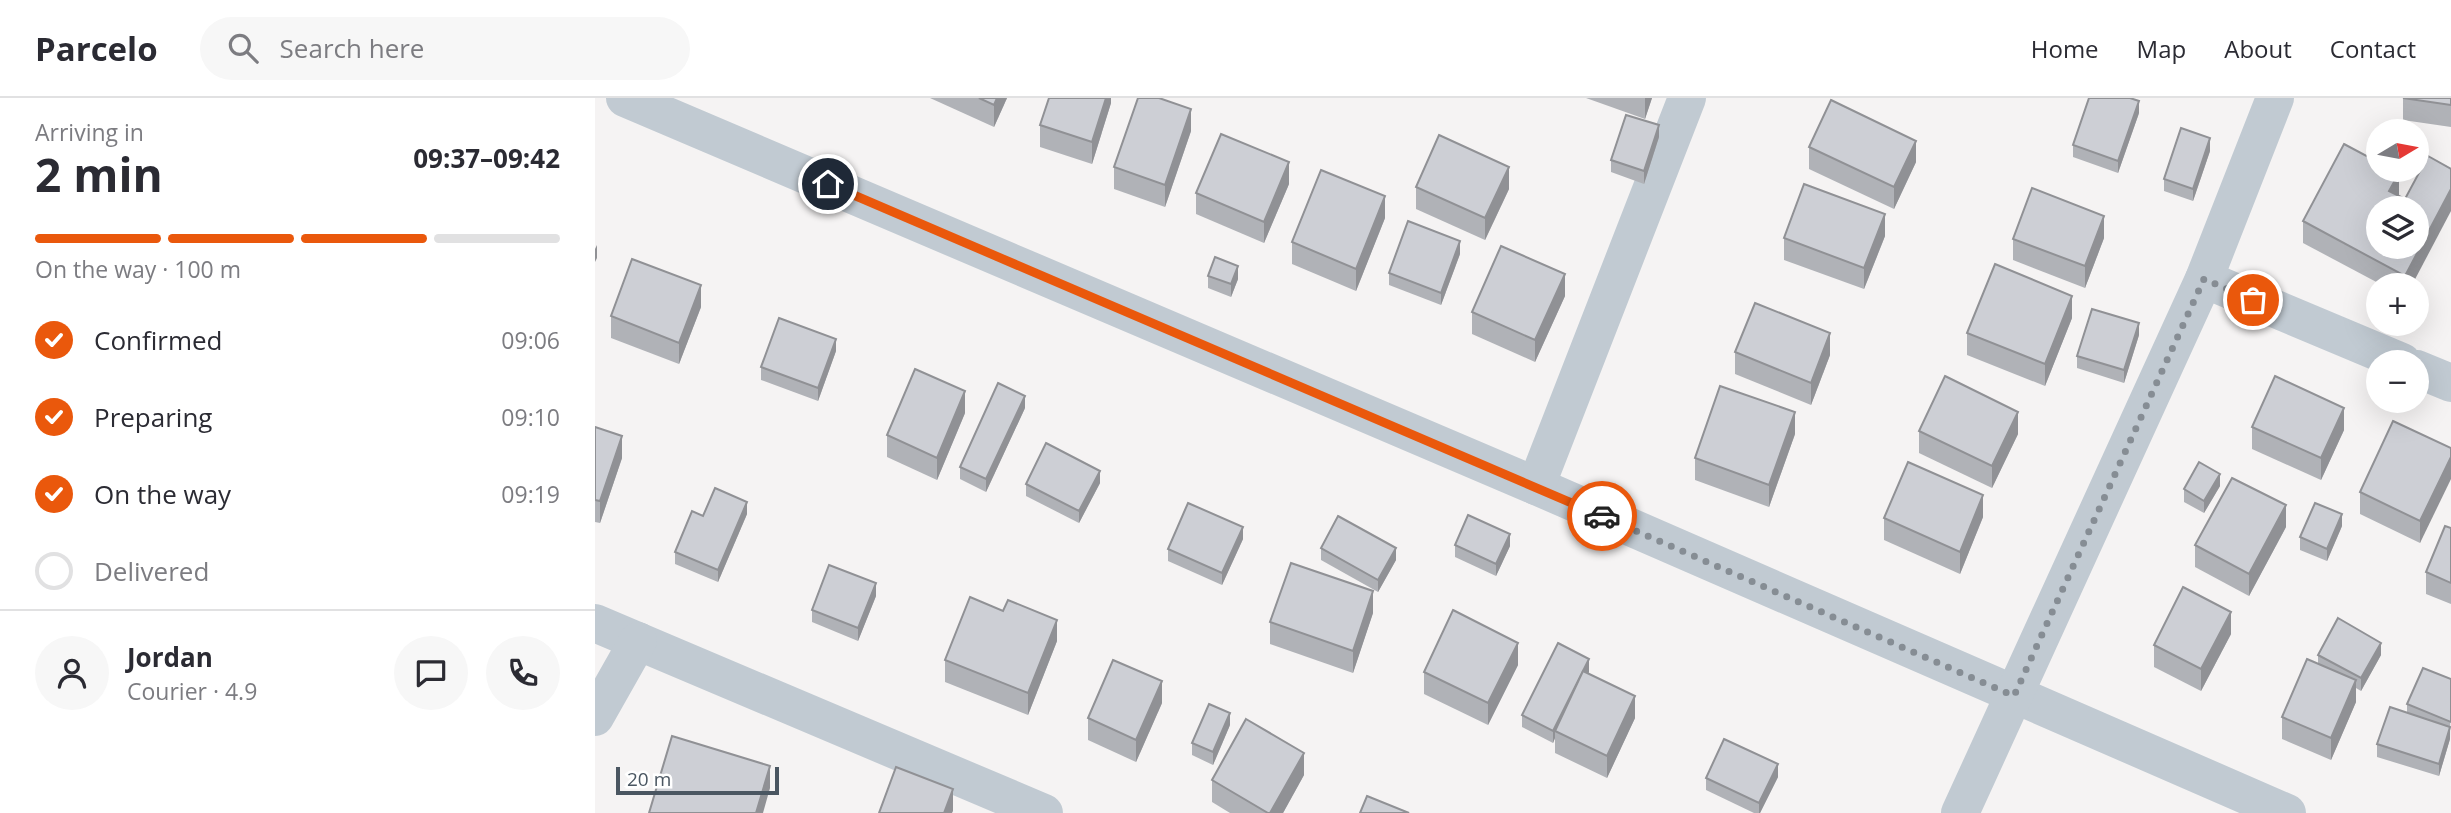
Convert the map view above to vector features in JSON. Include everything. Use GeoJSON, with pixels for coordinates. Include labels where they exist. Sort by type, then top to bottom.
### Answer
{"type":"FeatureCollection","features":[{"type":"Feature","properties":{"kind":"street"},"geometry":{"type":"LineString","coordinates":[[625,98],[1536,486],[2287,813]]}},
{"type":"Feature","properties":{"kind":"street"},"geometry":{"type":"LineString","coordinates":[[1536,486],[1686,98]]}},
{"type":"Feature","properties":{"kind":"street"},"geometry":{"type":"LineString","coordinates":[[1961,813],[2204,279],[2275,98]]}},
{"type":"Feature","properties":{"kind":"street"},"geometry":{"type":"LineString","coordinates":[[2204,279],[2373,350]]}},
{"type":"Feature","properties":{"kind":"street"},"geometry":{"type":"LineString","coordinates":[[2429,374],[2451,383]]}},
{"type":"Feature","properties":{"kind":"street"},"geometry":{"type":"LineString","coordinates":[[595,623],[970,798],[1044,813]]}},
{"type":"Feature","properties":{"kind":"street"},"geometry":{"type":"LineString","coordinates":[[595,718],[638,641]]}},
{"type":"Feature","properties":{"kind":"building"},"geometry":{"type":"Polygon","coordinates":[[[979,98],[997,98],[994,105],[979,98]]]}},
{"type":"Feature","properties":{"kind":"building"},"geometry":{"type":"Polygon","coordinates":[[[1049,98],[1106,98],[1092,142],[1040,125],[1049,98]]]}},
{"type":"Feature","properties":{"kind":"building"},"geometry":{"type":"Polygon","coordinates":[[[1138,98],[1159,98],[1191,109],[1165,185],[1114,167],[1138,98]]]}},
{"type":"Feature","properties":{"kind":"building"},"geometry":{"type":"Polygon","coordinates":[[[2089,98],[2130,98],[2139,101],[2118,161],[2073,145],[2089,98]]]}},
{"type":"Feature","properties":{"kind":"building"},"geometry":{"type":"Polygon","coordinates":[[[2403,98],[2451,98],[2451,105],[2403,98]]]}},
{"type":"Feature","properties":{"kind":"building"},"geometry":{"type":"Polygon","coordinates":[[[1831,100],[1916,141],[1894,187],[1809,147],[1831,100]]]}},
{"type":"Feature","properties":{"kind":"building"},"geometry":{"type":"Polygon","coordinates":[[[1626,115],[1659,125],[1644,171],[1611,160],[1626,115]]]}},
{"type":"Feature","properties":{"kind":"building"},"geometry":{"type":"Polygon","coordinates":[[[2181,128],[2210,138],[2193,189],[2164,179],[2181,128]]]}},
{"type":"Feature","properties":{"kind":"building"},"geometry":{"type":"Polygon","coordinates":[[[1221,134],[1289,162],[1264,222],[1196,193],[1221,134]]]}},
{"type":"Feature","properties":{"kind":"building"},"geometry":{"type":"Polygon","coordinates":[[[1439,135],[1509,167],[1485,218],[1416,187],[1439,135]]]}},
{"type":"Feature","properties":{"kind":"building"},"geometry":{"type":"Polygon","coordinates":[[[2344,144],[2366,156],[2366,182],[2394,182],[2389,191],[2399,196],[2366,196],[2366,255],[2303,221],[2344,144]]]}},
{"type":"Feature","properties":{"kind":"building"},"geometry":{"type":"Polygon","coordinates":[[[2429,157],[2451,169],[2451,189],[2429,231],[2429,196],[2407,196],[2414,182],[2429,182],[2429,157]]]}},
{"type":"Feature","properties":{"kind":"building"},"geometry":{"type":"Polygon","coordinates":[[[1321,170],[1385,196],[1356,269],[1292,242],[1321,170]]]}},
{"type":"Feature","properties":{"kind":"building"},"geometry":{"type":"Polygon","coordinates":[[[1804,184],[1885,214],[1864,268],[1784,238],[1804,184]]]}},
{"type":"Feature","properties":{"kind":"building"},"geometry":{"type":"Polygon","coordinates":[[[2032,188],[2104,216],[2085,266],[2013,239],[2032,188]]]}},
{"type":"Feature","properties":{"kind":"building"},"geometry":{"type":"Polygon","coordinates":[[[1408,221],[1460,241],[1441,293],[1389,273],[1408,221]]]}},
{"type":"Feature","properties":{"kind":"building"},"geometry":{"type":"Polygon","coordinates":[[[1501,246],[1565,274],[1535,340],[1472,312],[1501,246]]]}},
{"type":"Feature","properties":{"kind":"building"},"geometry":{"type":"Polygon","coordinates":[[[1215,257],[1238,266],[1231,284],[1208,276],[1215,257]]]}},
{"type":"Feature","properties":{"kind":"building"},"geometry":{"type":"Polygon","coordinates":[[[632,259],[701,285],[679,343],[611,316],[632,259]]]}},
{"type":"Feature","properties":{"kind":"building"},"geometry":{"type":"Polygon","coordinates":[[[2373,259],[2414,259],[2407,273],[2399,273],[2373,259]]]}},
{"type":"Feature","properties":{"kind":"building"},"geometry":{"type":"Polygon","coordinates":[[[1995,264],[2072,296],[2045,364],[1967,333],[1995,264]]]}},
{"type":"Feature","properties":{"kind":"building"},"geometry":{"type":"Polygon","coordinates":[[[1755,303],[1830,333],[1811,383],[1735,352],[1755,303]]]}},
{"type":"Feature","properties":{"kind":"building"},"geometry":{"type":"Polygon","coordinates":[[[2092,309],[2139,323],[2124,370],[2077,356],[2092,309]]]}},
{"type":"Feature","properties":{"kind":"building"},"geometry":{"type":"Polygon","coordinates":[[[779,318],[836,339],[818,388],[761,367],[779,318]]]}},
{"type":"Feature","properties":{"kind":"building"},"geometry":{"type":"Polygon","coordinates":[[[915,369],[965,391],[937,458],[887,435],[915,369]]]}},
{"type":"Feature","properties":{"kind":"building"},"geometry":{"type":"Polygon","coordinates":[[[1945,376],[2018,412],[1992,466],[1919,431],[1945,376]]]}},
{"type":"Feature","properties":{"kind":"building"},"geometry":{"type":"Polygon","coordinates":[[[2275,376],[2344,408],[2321,458],[2252,427],[2275,376]]]}},
{"type":"Feature","properties":{"kind":"building"},"geometry":{"type":"Polygon","coordinates":[[[998,383],[1025,396],[986,479],[960,467],[998,383]]]}},
{"type":"Feature","properties":{"kind":"building"},"geometry":{"type":"Polygon","coordinates":[[[1720,386],[1795,412],[1769,485],[1695,458],[1720,386]]]}},
{"type":"Feature","properties":{"kind":"building"},"geometry":{"type":"Polygon","coordinates":[[[2393,421],[2451,448],[2451,457],[2420,521],[2360,492],[2393,421]]]}},
{"type":"Feature","properties":{"kind":"building"},"geometry":{"type":"Polygon","coordinates":[[[595,427],[622,436],[600,501],[595,500],[595,427]]]}},
{"type":"Feature","properties":{"kind":"building"},"geometry":{"type":"Polygon","coordinates":[[[1046,443],[1100,471],[1079,511],[1026,484],[1046,443]]]}},
{"type":"Feature","properties":{"kind":"building"},"geometry":{"type":"Polygon","coordinates":[[[1908,462],[1983,495],[1960,552],[1884,518],[1908,462]]]}},
{"type":"Feature","properties":{"kind":"building"},"geometry":{"type":"Polygon","coordinates":[[[2199,462],[2220,474],[2204,501],[2184,489],[2199,462]]]}},
{"type":"Feature","properties":{"kind":"building"},"geometry":{"type":"Polygon","coordinates":[[[2232,478],[2286,505],[2249,574],[2195,545],[2232,478]]]}},
{"type":"Feature","properties":{"kind":"building"},"geometry":{"type":"Polygon","coordinates":[[[715,488],[747,502],[718,570],[675,552],[692,511],[703,516],[715,488]]]}},
{"type":"Feature","properties":{"kind":"building"},"geometry":{"type":"Polygon","coordinates":[[[1188,503],[1243,527],[1222,573],[1168,549],[1188,503]]]}},
{"type":"Feature","properties":{"kind":"building"},"geometry":{"type":"Polygon","coordinates":[[[2315,503],[2342,514],[2327,549],[2300,537],[2315,503]]]}},
{"type":"Feature","properties":{"kind":"building"},"geometry":{"type":"Polygon","coordinates":[[[1468,515],[1510,534],[1496,564],[1455,545],[1468,515]]]}},
{"type":"Feature","properties":{"kind":"building"},"geometry":{"type":"Polygon","coordinates":[[[1338,516],[1396,548],[1378,580],[1321,548],[1338,516]]]}},
{"type":"Feature","properties":{"kind":"building"},"geometry":{"type":"Polygon","coordinates":[[[2445,526],[2451,528],[2451,583],[2426,572],[2445,526]]]}},
{"type":"Feature","properties":{"kind":"building"},"geometry":{"type":"Polygon","coordinates":[[[1291,563],[1373,591],[1353,651],[1270,622],[1291,563]]]}},
{"type":"Feature","properties":{"kind":"building"},"geometry":{"type":"Polygon","coordinates":[[[829,565],[876,583],[858,628],[812,610],[829,565]]]}},
{"type":"Feature","properties":{"kind":"building"},"geometry":{"type":"Polygon","coordinates":[[[2183,587],[2231,612],[2201,669],[2154,645],[2183,587]]]}},
{"type":"Feature","properties":{"kind":"building"},"geometry":{"type":"Polygon","coordinates":[[[970,597],[1003,611],[1008,600],[1057,620],[1028,693],[945,660],[970,597]]]}},
{"type":"Feature","properties":{"kind":"building"},"geometry":{"type":"Polygon","coordinates":[[[1453,610],[1518,643],[1488,703],[1424,672],[1453,610]]]}},
{"type":"Feature","properties":{"kind":"building"},"geometry":{"type":"Polygon","coordinates":[[[2338,618],[2381,643],[2361,678],[2318,655],[2338,618]]]}},
{"type":"Feature","properties":{"kind":"building"},"geometry":{"type":"Polygon","coordinates":[[[1558,643],[1589,659],[1553,731],[1522,715],[1558,643]]]}},
{"type":"Feature","properties":{"kind":"building"},"geometry":{"type":"Polygon","coordinates":[[[2307,659],[2356,680],[2331,738],[2282,717],[2307,659]]]}},
{"type":"Feature","properties":{"kind":"building"},"geometry":{"type":"Polygon","coordinates":[[[1113,660],[1162,681],[1136,740],[1088,718],[1113,660]]]}},
{"type":"Feature","properties":{"kind":"building"},"geometry":{"type":"Polygon","coordinates":[[[2423,668],[2451,679],[2451,722],[2407,704],[2423,668]]]}},
{"type":"Feature","properties":{"kind":"building"},"geometry":{"type":"Polygon","coordinates":[[[1583,671],[1635,696],[1607,756],[1555,731],[1583,671]]]}},
{"type":"Feature","properties":{"kind":"building"},"geometry":{"type":"Polygon","coordinates":[[[1209,704],[1230,713],[1213,752],[1192,743],[1209,704]]]}},
{"type":"Feature","properties":{"kind":"building"},"geometry":{"type":"Polygon","coordinates":[[[2390,707],[2450,727],[2439,764],[2377,744],[2390,707]]]}},
{"type":"Feature","properties":{"kind":"building"},"geometry":{"type":"Polygon","coordinates":[[[1246,719],[1304,753],[1270,813],[1212,780],[1246,719]]]}},
{"type":"Feature","properties":{"kind":"building"},"geometry":{"type":"Polygon","coordinates":[[[672,736],[770,766],[756,813],[649,813],[672,736]]]}},
{"type":"Feature","properties":{"kind":"building"},"geometry":{"type":"Polygon","coordinates":[[[1724,739],[1778,764],[1759,803],[1706,778],[1724,739]]]}},
{"type":"Feature","properties":{"kind":"building"},"geometry":{"type":"Polygon","coordinates":[[[896,767],[953,789],[944,813],[879,813],[896,767]]]}},
{"type":"Feature","properties":{"kind":"building"},"geometry":{"type":"Polygon","coordinates":[[[1367,796],[1409,813],[1360,813],[1367,796]]]}},
{"type":"Feature","properties":{"kind":"way so far"},"geometry":{"type":"LineString","coordinates":[[1602,516],[2014,696],[2204,279],[2253,300]]}},
{"type":"Feature","properties":{"kind":"route"},"geometry":{"type":"LineString","coordinates":[[828,184],[1602,516]]}}]}
